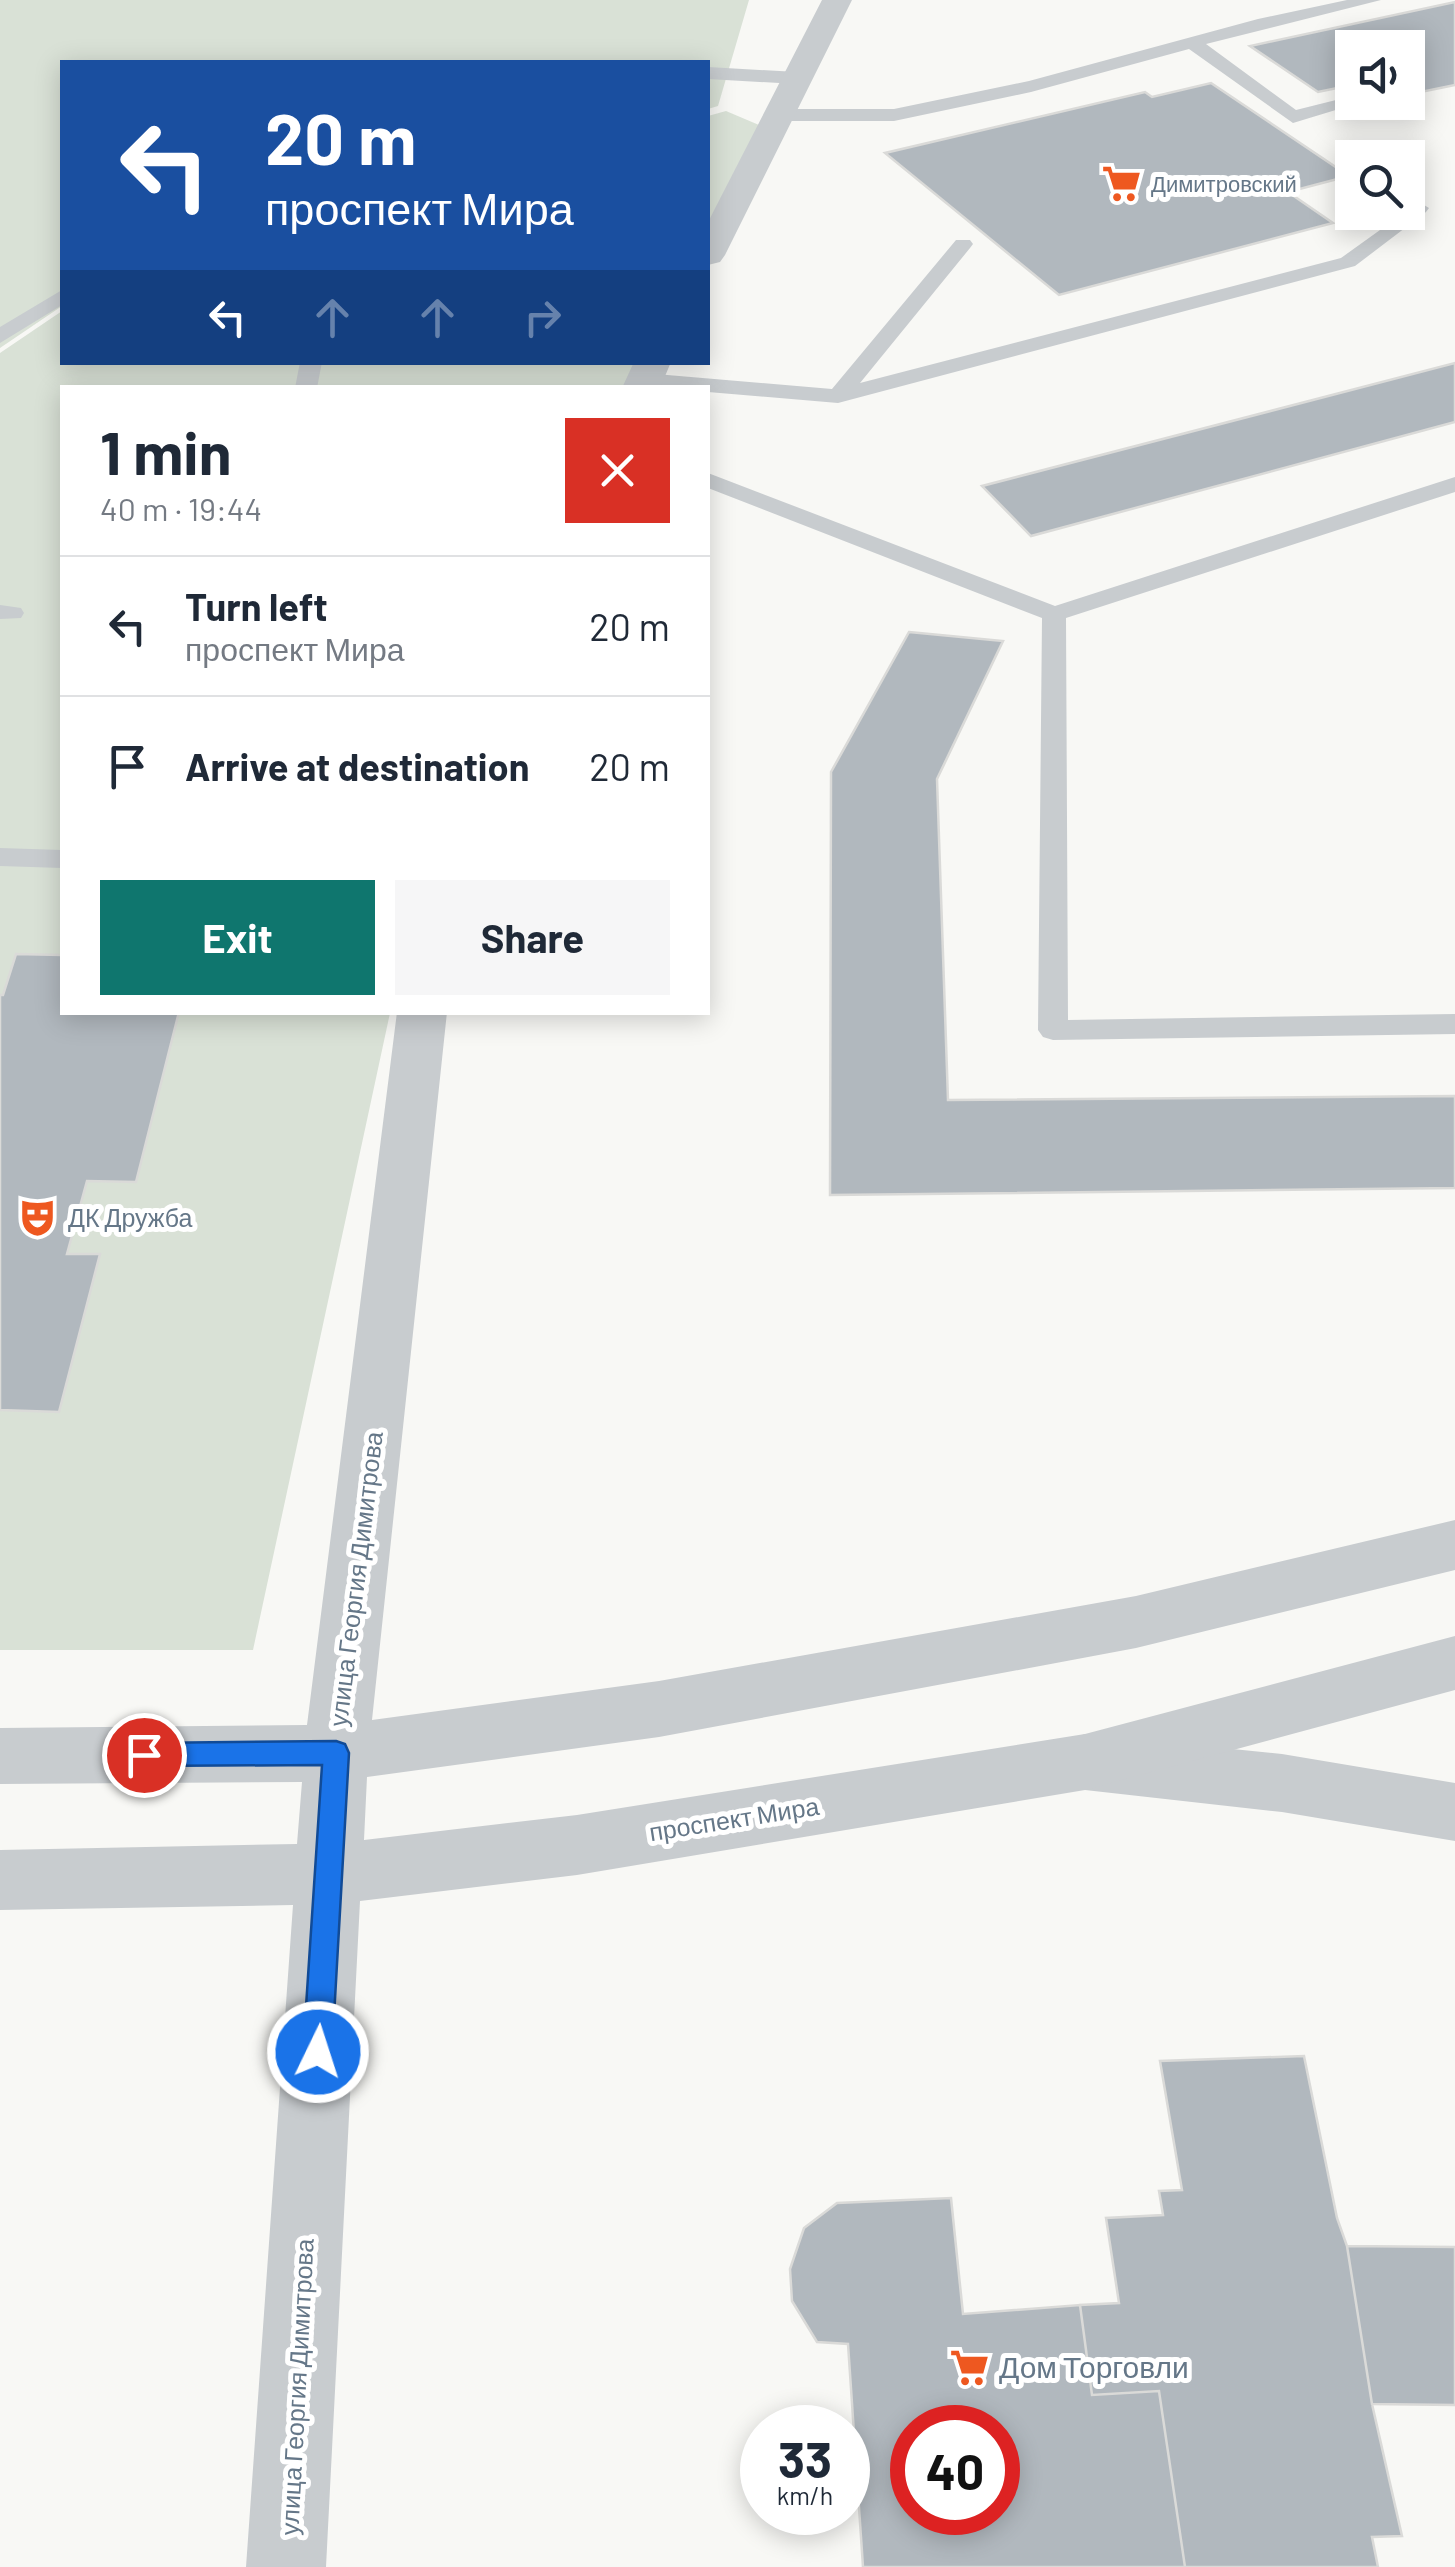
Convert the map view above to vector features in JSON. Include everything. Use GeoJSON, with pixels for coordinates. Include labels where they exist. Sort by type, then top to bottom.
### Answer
{"type":"FeatureCollection","features":[{"type":"Feature","properties":{"kind":"street"},"geometry":{"type":"LineString","coordinates":[[710,252],[836,0]]}},
{"type":"Feature","properties":{"kind":"street","name":"улица Георгия Димитрова"},"geometry":{"type":"LineString","coordinates":[[286,2567],[336,1753],[422,1015]]}},
{"type":"Feature","properties":{"kind":"street"},"geometry":{"type":"LineString","coordinates":[[0,1756],[336,1753],[659,1710],[1136,1622],[1455,1545]]}},
{"type":"Feature","properties":{"kind":"street","name":"проспект Мира"},"geometry":{"type":"LineString","coordinates":[[0,1880],[329,1874],[576,1844],[1084,1762],[1455,1663]]}},
{"type":"Feature","properties":{"kind":"street"},"geometry":{"type":"LineString","coordinates":[[1084,1762],[1282,1784],[1455,1812]]}},
{"type":"Feature","properties":{"kind":"lane"},"geometry":{"type":"LineString","coordinates":[[778,115],[894,116],[1031,86],[1191,42],[1372,0]]}},
{"type":"Feature","properties":{"kind":"lane"},"geometry":{"type":"LineString","coordinates":[[1191,42],[1293,117],[1335,107]]}},
{"type":"Feature","properties":{"kind":"lane"},"geometry":{"type":"LineString","coordinates":[[710,73],[797,78]]}},
{"type":"Feature","properties":{"kind":"lane"},"geometry":{"type":"LineString","coordinates":[[646,377],[838,396],[1348,262],[1390,230]]}},
{"type":"Feature","properties":{"kind":"lane"},"geometry":{"type":"LineString","coordinates":[[838,396],[963,244]]}},
{"type":"Feature","properties":{"kind":"lane"},"geometry":{"type":"LineString","coordinates":[[0,337],[60,297]]}},
{"type":"Feature","properties":{"kind":"lane"},"geometry":{"type":"LineString","coordinates":[[710,481],[1054,614],[1455,484]]}},
{"type":"Feature","properties":{"kind":"lane"},"geometry":{"type":"LineString","coordinates":[[1054,614],[1054,1030],[1455,1024]]}},
{"type":"Feature","properties":{"kind":"lane"},"geometry":{"type":"LineString","coordinates":[[0,857],[60,859]]}},
{"type":"Feature","properties":{"kind":"shaded area"},"geometry":{"type":"Polygon","coordinates":[[[0,0],[749,0],[718,106],[710,108],[710,60],[60,60],[60,307],[0,348],[0,0]]]}},
{"type":"Feature","properties":{"kind":"shaded area"},"geometry":{"type":"Polygon","coordinates":[[[726,111],[759,125],[710,219],[710,115],[726,111]]]}},
{"type":"Feature","properties":{"kind":"shaded area"},"geometry":{"type":"Polygon","coordinates":[[[60,312],[60,365],[635,365],[625,385],[60,385],[60,1015],[390,1015],[253,1650],[0,1650],[0,353],[60,312]]]}},
{"type":"Feature","properties":{"kind":"building"},"geometry":{"type":"Polygon","coordinates":[[[1455,2],[1455,85],[1425,91],[1425,30],[1335,30],[1335,88],[1318,92],[1250,46],[1455,2]]]}},
{"type":"Feature","properties":{"kind":"building","name":"Димитровский"},"geometry":{"type":"Polygon","coordinates":[[[1211,83],[1335,167],[1335,180],[1288,192],[1333,223],[1059,295],[885,153],[1145,92],[1152,97],[1211,83]]]}},
{"type":"Feature","properties":{"kind":"building"},"geometry":{"type":"Polygon","coordinates":[[[1455,363],[1455,422],[1031,536],[982,486],[1455,363]]]}},
{"type":"Feature","properties":{"kind":"building"},"geometry":{"type":"Polygon","coordinates":[[[909,632],[1003,641],[937,779],[948,1100],[1455,1096],[1455,1188],[830,1195],[831,772],[909,632]]]}},
{"type":"Feature","properties":{"kind":"building","name":"ДК Дружба"},"geometry":{"type":"Polygon","coordinates":[[[16,954],[60,955],[60,1015],[178,1015],[136,1182],[87,1181],[67,1254],[100,1254],[59,1412],[0,1410],[3,995],[16,954]]]}},
{"type":"Feature","properties":{"kind":"building"},"geometry":{"type":"Polygon","coordinates":[[[1304,2056],[1337,2218],[1347,2246],[1372,2404],[1402,2536],[1372,2537],[1378,2567],[1185,2567],[1159,2391],[1092,2395],[1080,2305],[1119,2303],[1106,2218],[1163,2215],[1159,2191],[1182,2190],[1160,2061],[1304,2056]]]}},
{"type":"Feature","properties":{"kind":"building","name":"Дом Торговли"},"geometry":{"type":"Polygon","coordinates":[[[951,2198],[963,2314],[1080,2305],[1092,2395],[1159,2391],[1185,2567],[863,2567],[861,2535],[870,2535],[870,2405],[852,2405],[848,2344],[817,2342],[792,2301],[790,2269],[804,2228],[837,2203],[951,2198]]]}},
{"type":"Feature","properties":{"kind":"building"},"geometry":{"type":"Polygon","coordinates":[[[1347,2246],[1455,2247],[1455,2405],[1372,2404],[1347,2246]]]}},
{"type":"Feature","properties":{"kind":"place","name":"Димитровский"},"geometry":{"type":"Point","coordinates":[1121,184]}},
{"type":"Feature","properties":{"kind":"place","name":"ДК Дружба"},"geometry":{"type":"Point","coordinates":[38,1218]}},
{"type":"Feature","properties":{"kind":"place","name":"Дом Торговли"},"geometry":{"type":"Point","coordinates":[969,2368]}},
{"type":"Feature","properties":{"kind":"route"},"geometry":{"type":"LineString","coordinates":[[144,1755],[336,1753],[318,2052]]}}]}
